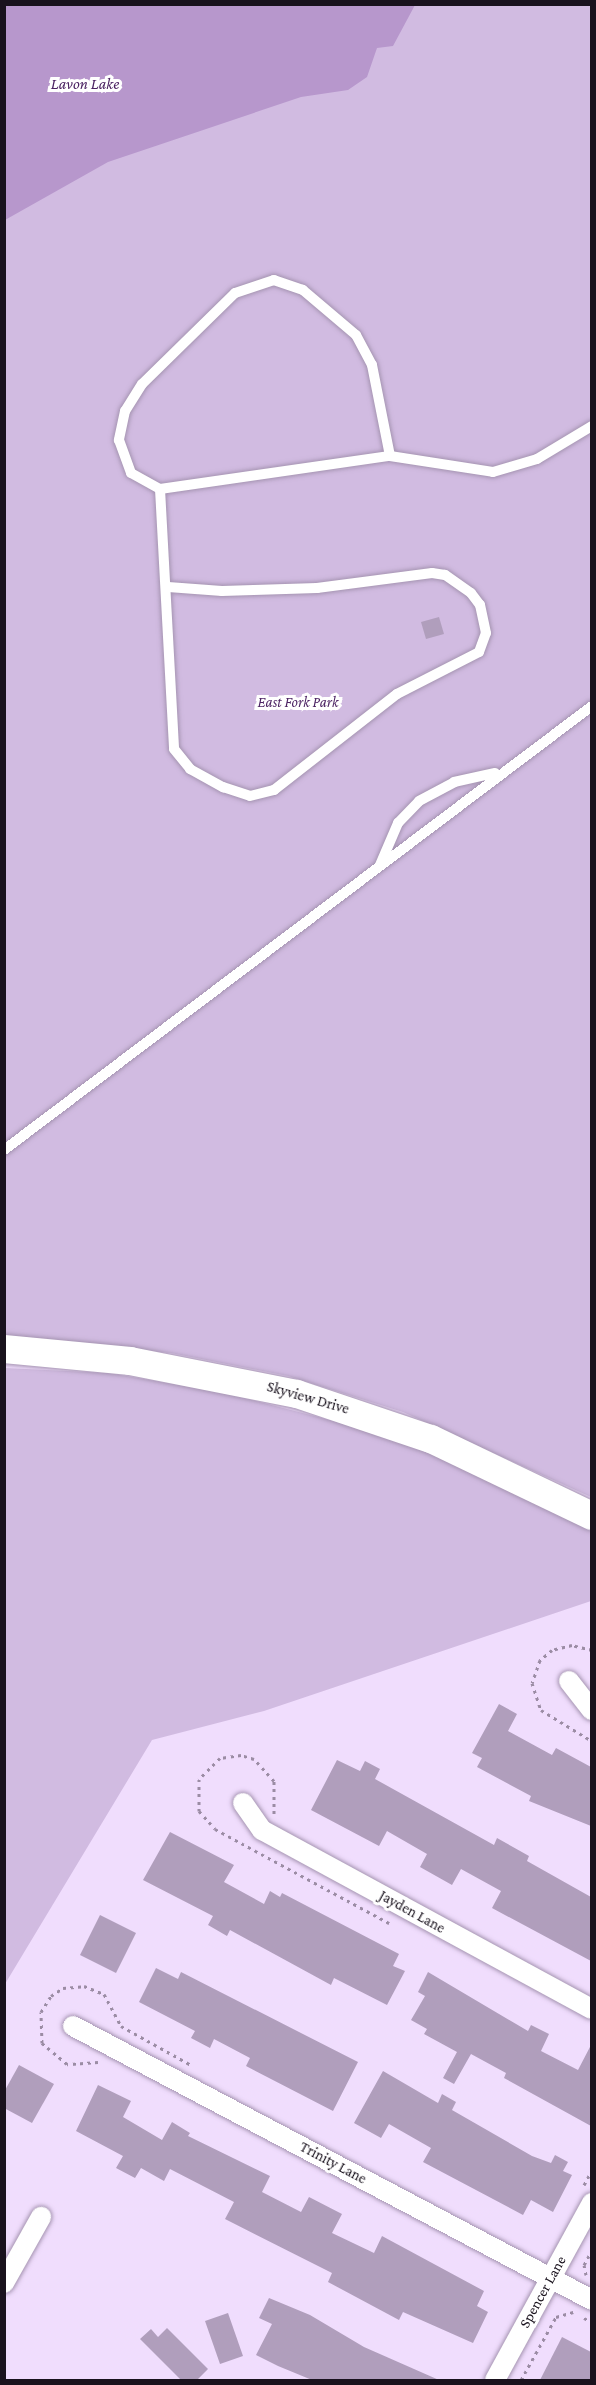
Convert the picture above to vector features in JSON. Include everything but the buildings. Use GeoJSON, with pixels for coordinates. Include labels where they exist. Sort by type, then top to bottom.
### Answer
{"type":"FeatureCollection","features":[{"type":"Feature","properties":{"kind":"street","name":"Skyview Drive"},"geometry":{"type":"LineString","coordinates":[[4,1349],[130,1361],[297,1394],[431,1439],[591,1516]]}},
{"type":"Feature","properties":{"kind":"street"},"geometry":{"type":"LineString","coordinates":[[569,1681],[591,1710]]}},
{"type":"Feature","properties":{"kind":"street","name":"Jayden Lane"},"geometry":{"type":"LineString","coordinates":[[243,1803],[262,1830],[591,2009]]}},
{"type":"Feature","properties":{"kind":"street","name":"Trinity Lane"},"geometry":{"type":"LineString","coordinates":[[73,2026],[591,2300]]}},
{"type":"Feature","properties":{"kind":"street","name":"Spencer Lane"},"geometry":{"type":"LineString","coordinates":[[495,2380],[591,2204]]}},
{"type":"Feature","properties":{"kind":"street"},"geometry":{"type":"LineString","coordinates":[[4,2283],[41,2217]]}},
{"type":"Feature","properties":{"kind":"lane"},"geometry":{"type":"LineString","coordinates":[[390,456],[372,365],[356,335],[303,290],[274,280],[260,282],[226,302],[142,384],[125,411],[119,440],[123,463],[139,480],[160,489],[390,456],[493,472],[537,459],[591,426]]}},
{"type":"Feature","properties":{"kind":"lane"},"geometry":{"type":"LineString","coordinates":[[160,489],[168,587],[174,749],[190,769],[250,796],[274,790],[397,694],[479,652],[486,633],[480,605],[471,593],[445,575],[432,573],[296,589],[222,591],[168,587]]}},
{"type":"Feature","properties":{"kind":"lane"},"geometry":{"type":"LineString","coordinates":[[4,1150],[501,771],[591,706]]}},
{"type":"Feature","properties":{"kind":"lane"},"geometry":{"type":"LineString","coordinates":[[380,865],[398,823],[419,801],[454,782],[501,771]]}},
{"type":"Feature","properties":{"kind":"path"},"geometry":{"type":"LineString","coordinates":[[591,2250],[584,2265],[591,2280]]}},
{"type":"Feature","properties":{"kind":"path"},"geometry":{"type":"LineString","coordinates":[[521,2380],[558,2314],[570,2312],[591,2322]]}},
{"type":"Feature","properties":{"kind":"path"},"geometry":{"type":"LineString","coordinates":[[232,2380],[261,2380]]}},
{"type":"Feature","properties":{"kind":"green space","name":"East Fork Park"},"geometry":{"type":"Polygon","coordinates":[[[89,5],[591,5],[591,1497],[403,1412],[288,1376],[171,1353],[5,1338],[5,67],[89,5]]]}},
{"type":"Feature","properties":{"kind":"green space"},"geometry":{"type":"Polygon","coordinates":[[[5,1368],[109,1373],[225,1393],[357,1427],[458,1464],[591,1527],[591,1601],[264,1711],[152,1740],[5,1984],[5,1368]]]}},
{"type":"Feature","properties":{"kind":"water","name":"Lavon Lake"},"geometry":{"type":"Polygon","coordinates":[[[5,4],[415,5],[393,46],[377,48],[367,77],[348,90],[301,97],[108,162],[5,220],[5,4]]]}}]}
